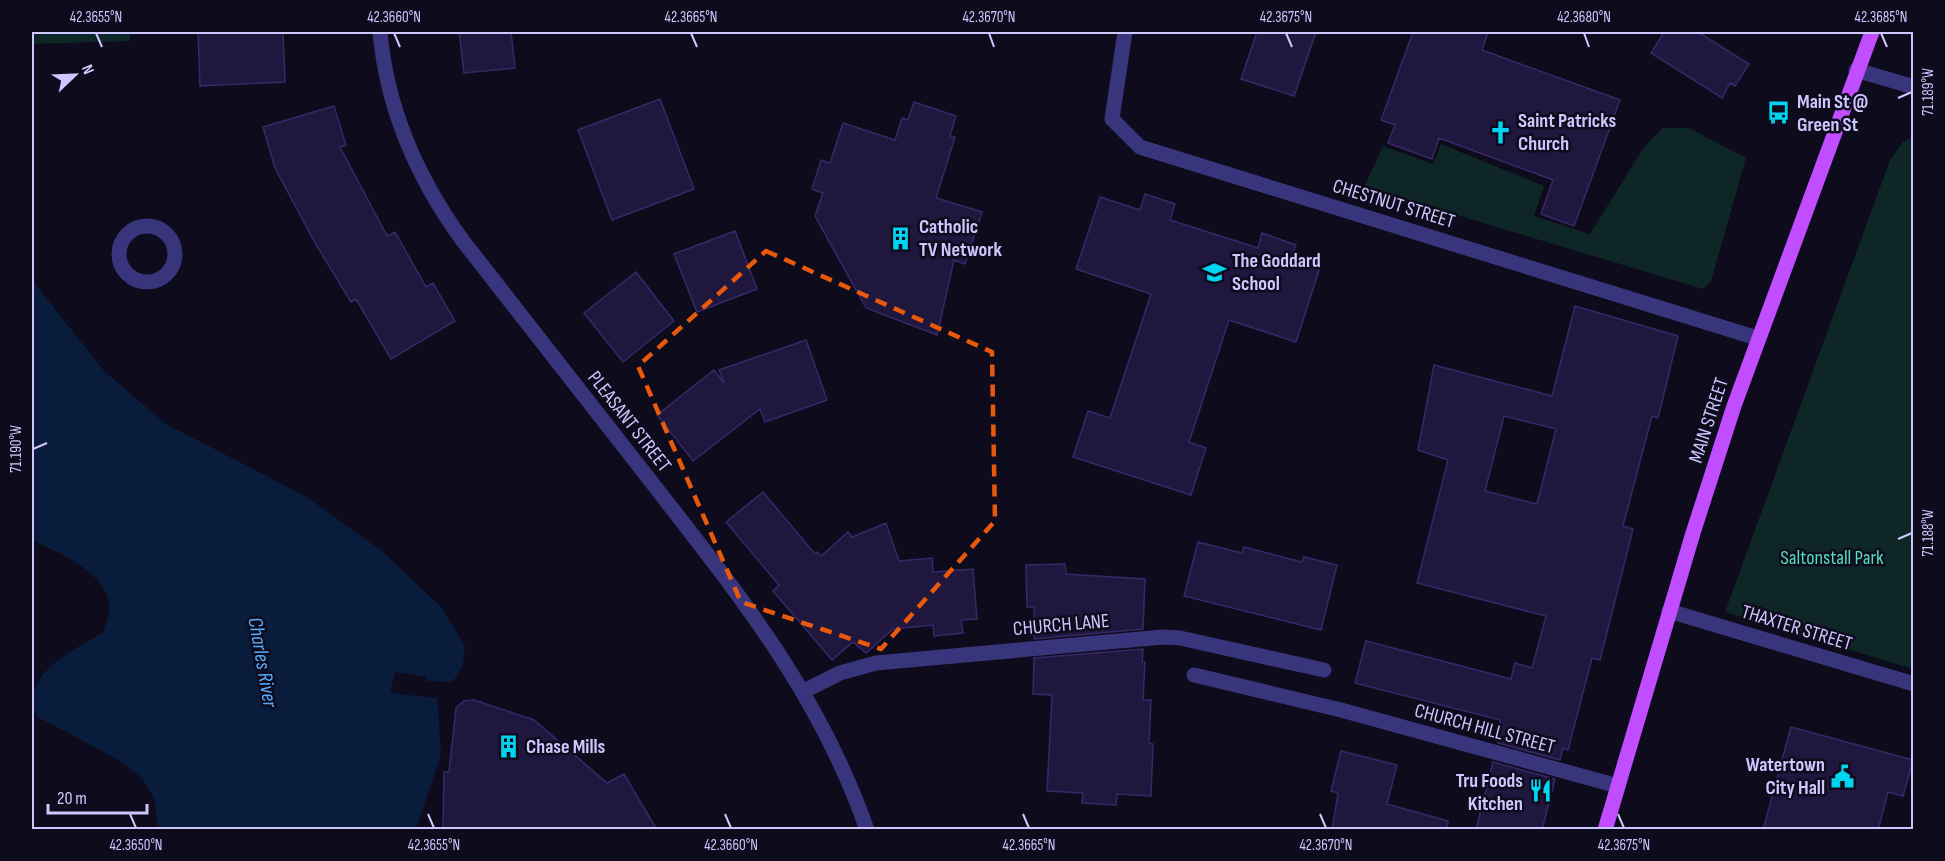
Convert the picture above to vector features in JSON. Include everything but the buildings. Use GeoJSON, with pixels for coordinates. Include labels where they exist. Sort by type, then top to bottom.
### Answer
{"type":"FeatureCollection","features":[{"type":"Feature","properties":{"kind":"main road","name":"MAIN STREET"},"geometry":{"type":"LineString","coordinates":[[1605,830],[1669,611],[1757,338],[1872,32]]}},
{"type":"Feature","properties":{"kind":"street","name":"PLEASANT STREET"},"geometry":{"type":"LineString","coordinates":[[380,32],[387,78],[398,122],[410,155],[436,203],[463,242],[728,580],[804,691],[845,771],[867,830]]}},
{"type":"Feature","properties":{"kind":"street","name":"CHESTNUT STREET"},"geometry":{"type":"LineString","coordinates":[[1125,32],[1112,118],[1140,147],[1757,338]]}},
{"type":"Feature","properties":{"kind":"street"},"geometry":{"type":"LineString","coordinates":[[1856,70],[1914,87]]}},
{"type":"Feature","properties":{"kind":"street","name":"THAXTER STREET"},"geometry":{"type":"LineString","coordinates":[[1669,611],[1914,684]]}},
{"type":"Feature","properties":{"kind":"street","name":"CHURCH LANE"},"geometry":{"type":"LineString","coordinates":[[804,691],[840,673],[876,663],[1163,637],[1180,638],[1324,670]]}},
{"type":"Feature","properties":{"kind":"street","name":"CHURCH HILL STREET"},"geometry":{"type":"LineString","coordinates":[[1194,675],[1341,710],[1618,786]]}},
{"type":"Feature","properties":{"kind":"highlighted area"},"geometry":{"type":"Polygon","coordinates":[[[766,251],[992,352],[995,521],[881,649],[741,602],[638,366],[766,251]]]}},
{"type":"Feature","properties":{"kind":"green space"},"geometry":{"type":"Polygon","coordinates":[[[32,32],[130,32],[130,41],[32,44],[32,32]]]}},
{"type":"Feature","properties":{"kind":"green space"},"geometry":{"type":"Polygon","coordinates":[[[1663,128],[1689,128],[1746,158],[1711,281],[1703,289],[1364,187],[1383,146],[1433,164],[1441,144],[1544,186],[1534,216],[1590,234],[1644,147],[1663,128]]]}},
{"type":"Feature","properties":{"kind":"green space","name":"Saltonstall Park"},"geometry":{"type":"Polygon","coordinates":[[[1913,136],[1913,669],[1725,612],[1890,160],[1903,142],[1913,136]]]}},
{"type":"Feature","properties":{"kind":"water","name":"Charles River"},"geometry":{"type":"Polygon","coordinates":[[[32,280],[104,371],[166,424],[307,497],[383,552],[442,608],[465,646],[463,665],[453,682],[437,693],[441,754],[416,829],[156,829],[153,797],[147,785],[138,775],[114,758],[37,717],[33,702],[35,689],[42,676],[64,656],[103,633],[109,605],[106,593],[90,573],[67,557],[32,540],[32,280]]]}},
{"type":"Feature","properties":{"kind":"pier"},"geometry":{"type":"Polygon","coordinates":[[[395,672],[427,677],[427,681],[453,682],[452,686],[437,693],[436,698],[390,693],[395,672]]]}},
{"type":"Feature","properties":{"kind":"place","name":"Main St @ Green St"},"geometry":{"type":"Point","coordinates":[1779,113]}},
{"type":"Feature","properties":{"kind":"place","name":"Saint Patricks Church"},"geometry":{"type":"Point","coordinates":[1500,132]}},
{"type":"Feature","properties":{"kind":"place","name":"Catholic TV Network"},"geometry":{"type":"Point","coordinates":[901,238]}},
{"type":"Feature","properties":{"kind":"place","name":"The Goddard School"},"geometry":{"type":"Point","coordinates":[1214,272]}},
{"type":"Feature","properties":{"kind":"place","name":"Chase Mills"},"geometry":{"type":"Point","coordinates":[508,746]}},
{"type":"Feature","properties":{"kind":"place","name":"Watertown City Hall"},"geometry":{"type":"Point","coordinates":[1843,776]}},
{"type":"Feature","properties":{"kind":"place","name":"Tru Foods Kitchen"},"geometry":{"type":"Point","coordinates":[1541,791]}}]}
